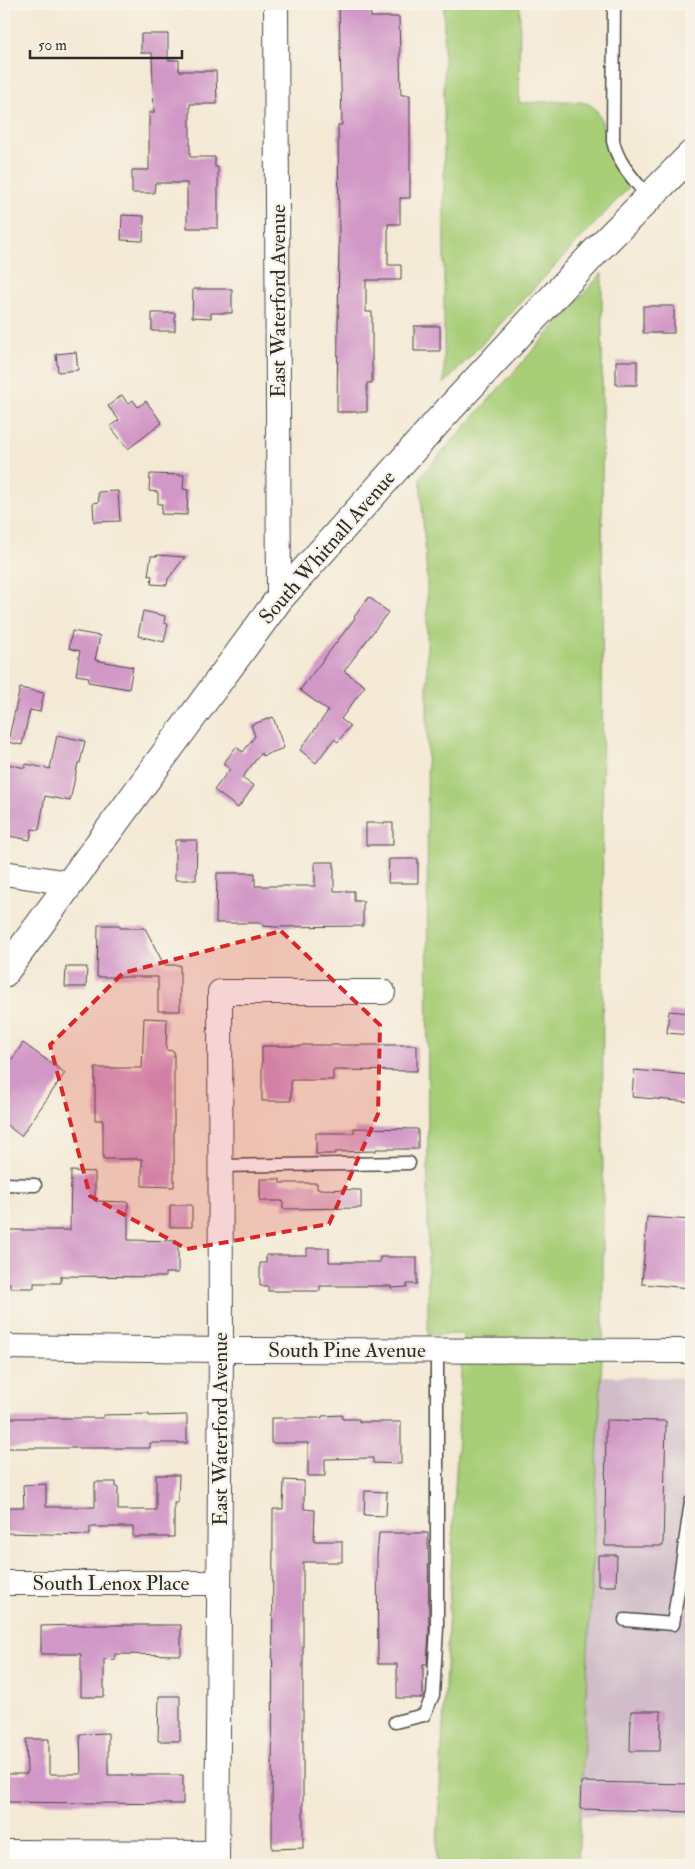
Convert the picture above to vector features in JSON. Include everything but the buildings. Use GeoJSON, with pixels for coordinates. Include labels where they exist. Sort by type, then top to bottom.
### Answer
{"type":"FeatureCollection","features":[{"type":"Feature","properties":{"kind":"street","name":"East Waterford Avenue"},"geometry":{"type":"LineString","coordinates":[[276,4],[279,599]]}},
{"type":"Feature","properties":{"kind":"street","name":"South Whitnall Avenue"},"geometry":{"type":"LineString","coordinates":[[4,973],[279,599],[442,417],[596,251],[691,155]]}},
{"type":"Feature","properties":{"kind":"street"},"geometry":{"type":"LineString","coordinates":[[4,873],[69,883]]}},
{"type":"Feature","properties":{"kind":"street","name":"East Waterford Avenue"},"geometry":{"type":"LineString","coordinates":[[217,1859],[221,1350],[220,992],[383,992]]}},
{"type":"Feature","properties":{"kind":"street","name":"South Pine Avenue"},"geometry":{"type":"LineString","coordinates":[[4,1347],[221,1350],[691,1351]]}},
{"type":"Feature","properties":{"kind":"street","name":"South Lenox Place"},"geometry":{"type":"LineString","coordinates":[[4,1583],[219,1583]]}},
{"type":"Feature","properties":{"kind":"street"},"geometry":{"type":"LineString","coordinates":[[4,1852],[217,1859]]}},
{"type":"Feature","properties":{"kind":"lane"},"geometry":{"type":"LineString","coordinates":[[614,4],[613,141],[615,152],[621,163],[648,197]]}},
{"type":"Feature","properties":{"kind":"lane"},"geometry":{"type":"LineString","coordinates":[[220,1166],[409,1163]]}},
{"type":"Feature","properties":{"kind":"lane"},"geometry":{"type":"LineString","coordinates":[[4,1184],[35,1184]]}},
{"type":"Feature","properties":{"kind":"lane"},"geometry":{"type":"LineString","coordinates":[[395,1722],[424,1715],[433,1695],[437,1628],[437,1351]]}},
{"type":"Feature","properties":{"kind":"lane"},"geometry":{"type":"LineString","coordinates":[[625,1620],[673,1624],[691,1502]]}},
{"type":"Feature","properties":{"kind":"highlighted area"},"geometry":{"type":"Polygon","coordinates":[[[281,931],[380,1025],[378,1114],[329,1224],[187,1249],[90,1196],[50,1045],[123,973],[281,931]]]}},
{"type":"Feature","properties":{"kind":"shaded area"},"geometry":{"type":"Polygon","coordinates":[[[601,1376],[691,1378],[691,1816],[581,1816],[601,1376]]]}},
{"type":"Feature","properties":{"kind":"green space"},"geometry":{"type":"Polygon","coordinates":[[[444,4],[520,4],[519,103],[573,101],[594,107],[601,118],[608,154],[630,186],[444,384],[444,4]]]}},
{"type":"Feature","properties":{"kind":"green space"},"geometry":{"type":"Polygon","coordinates":[[[602,273],[603,1337],[578,1865],[436,1865],[463,1334],[428,1335],[427,578],[420,477],[602,273]]]}}]}
